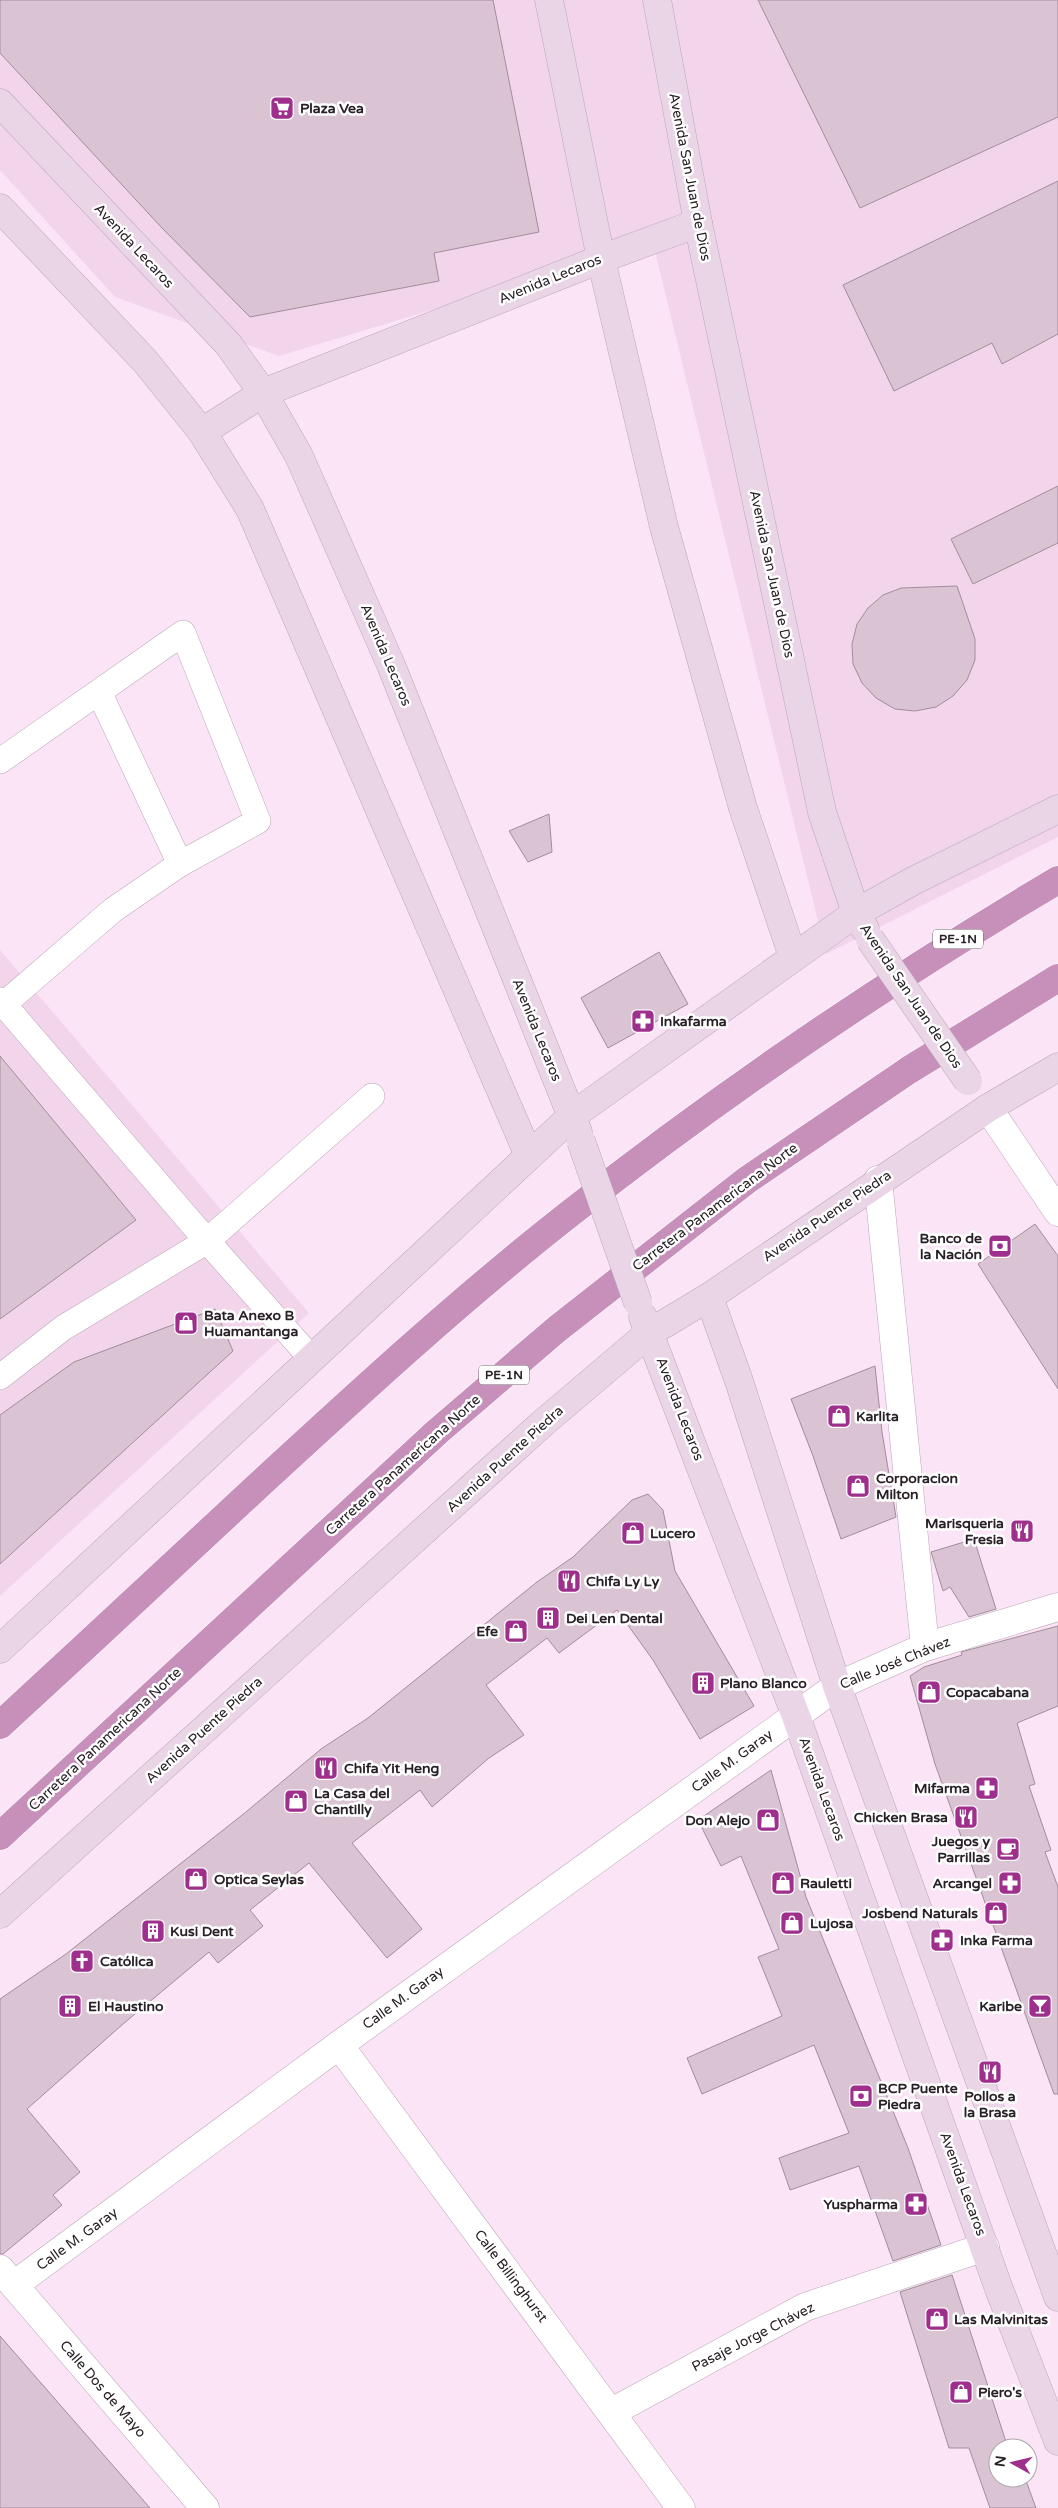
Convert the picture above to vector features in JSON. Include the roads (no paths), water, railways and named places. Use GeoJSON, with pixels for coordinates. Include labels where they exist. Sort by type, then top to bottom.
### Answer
{"type":"FeatureCollection","features":[{"type":"Feature","properties":{"kind":"highway","name":"PE-1N"},"geometry":{"type":"LineString","coordinates":[[0,1725],[330,1420],[453,1310],[568,1215],[772,1063],[960,938],[1058,880]]}},
{"type":"Feature","properties":{"kind":"highway","name":"Carretera Panamericana Norte"},"geometry":{"type":"LineString","coordinates":[[0,1836],[437,1432],[557,1329],[755,1174],[917,1065],[1058,978]]}},
{"type":"Feature","properties":{"kind":"main road"},"geometry":{"type":"LineString","coordinates":[[550,0],[601,259],[664,527],[742,808],[793,957]]}},
{"type":"Feature","properties":{"kind":"main road","name":"Avenida San Juan de Dios"},"geometry":{"type":"LineString","coordinates":[[657,0],[698,223],[822,812],[856,912],[870,939],[988,1108]]}},
{"type":"Feature","properties":{"kind":"main road","name":"Avenida Lecaros"},"geometry":{"type":"LineString","coordinates":[[0,103],[228,344],[263,393],[298,456],[391,665],[576,1129],[649,1333],[679,1405],[796,1716],[985,2247],[1058,2441]]}},
{"type":"Feature","properties":{"kind":"main road"},"geometry":{"type":"LineString","coordinates":[[0,208],[144,362],[202,432],[250,509],[529,1156]]}},
{"type":"Feature","properties":{"kind":"main road","name":"Avenida Lecaros"},"geometry":{"type":"LineString","coordinates":[[202,432],[263,393],[601,259],[698,223]]}},
{"type":"Feature","properties":{"kind":"main road"},"geometry":{"type":"LineString","coordinates":[[0,1649],[529,1156],[576,1129],[793,957],[856,912],[913,881],[1058,809]]}},
{"type":"Feature","properties":{"kind":"main road","name":"Avenida Puente Piedra"},"geometry":{"type":"LineString","coordinates":[[0,1914],[543,1423],[649,1333],[709,1297],[878,1180],[988,1108],[1058,1067]]}},
{"type":"Feature","properties":{"kind":"main road"},"geometry":{"type":"LineString","coordinates":[[709,1297],[739,1381],[837,1686],[1058,2297]]}},
{"type":"Feature","properties":{"kind":"street"},"geometry":{"type":"LineString","coordinates":[[988,1108],[1058,1212]]}},
{"type":"Feature","properties":{"kind":"street"},"geometry":{"type":"LineString","coordinates":[[878,1180],[925,1647]]}},
{"type":"Feature","properties":{"kind":"street","name":"Calle José Chávez"},"geometry":{"type":"LineString","coordinates":[[796,1716],[837,1686],[925,1647],[1058,1607]]}},
{"type":"Feature","properties":{"kind":"street","name":"Calle M. Garay"},"geometry":{"type":"LineString","coordinates":[[7,2277],[339,2045],[796,1716]]}},
{"type":"Feature","properties":{"kind":"street","name":"Calle Billinghurst"},"geometry":{"type":"LineString","coordinates":[[339,2045],[682,2508]]}},
{"type":"Feature","properties":{"kind":"street","name":"Pasaje Jorge Chávez"},"geometry":{"type":"LineString","coordinates":[[612,2412],[805,2307],[985,2247]]}},
{"type":"Feature","properties":{"kind":"street","name":"Calle Dos de Mayo"},"geometry":{"type":"LineString","coordinates":[[7,2277],[205,2508]]}},
{"type":"Feature","properties":{"kind":"lane"},"geometry":{"type":"LineString","coordinates":[[0,761],[183,633],[258,821],[180,864],[114,910],[2,1002],[207,1242],[311,1358]]}},
{"type":"Feature","properties":{"kind":"lane"},"geometry":{"type":"LineString","coordinates":[[99,692],[180,864]]}},
{"type":"Feature","properties":{"kind":"lane"},"geometry":{"type":"LineString","coordinates":[[0,1377],[63,1328],[207,1242],[372,1096]]}},
{"type":"Feature","properties":{"kind":"place","name":"Plaza Vea"},"geometry":{"type":"Point","coordinates":[282,108]}},
{"type":"Feature","properties":{"kind":"place","name":"Inkafarma"},"geometry":{"type":"Point","coordinates":[643,1021]}},
{"type":"Feature","properties":{"kind":"place","name":"Banco de la Nación"},"geometry":{"type":"Point","coordinates":[1000,1246]}},
{"type":"Feature","properties":{"kind":"place","name":"Bata Anexo B Huamantanga"},"geometry":{"type":"Point","coordinates":[186,1323]}},
{"type":"Feature","properties":{"kind":"place","name":"Karlita"},"geometry":{"type":"Point","coordinates":[839,1416]}},
{"type":"Feature","properties":{"kind":"place","name":"Corporacion Milton"},"geometry":{"type":"Point","coordinates":[858,1486]}},
{"type":"Feature","properties":{"kind":"place","name":"Marisqueria Fresia"},"geometry":{"type":"Point","coordinates":[1022,1531]}},
{"type":"Feature","properties":{"kind":"place","name":"Lucero"},"geometry":{"type":"Point","coordinates":[633,1533]}},
{"type":"Feature","properties":{"kind":"place","name":"Chifa Ly Ly"},"geometry":{"type":"Point","coordinates":[569,1581]}},
{"type":"Feature","properties":{"kind":"place","name":"Dei Len Dental"},"geometry":{"type":"Point","coordinates":[548,1618]}},
{"type":"Feature","properties":{"kind":"place","name":"Efe"},"geometry":{"type":"Point","coordinates":[516,1631]}},
{"type":"Feature","properties":{"kind":"place","name":"Plano Blanco"},"geometry":{"type":"Point","coordinates":[703,1683]}},
{"type":"Feature","properties":{"kind":"place","name":"Copacabana"},"geometry":{"type":"Point","coordinates":[929,1692]}},
{"type":"Feature","properties":{"kind":"place","name":"Chifa Yit Heng"},"geometry":{"type":"Point","coordinates":[326,1768]}},
{"type":"Feature","properties":{"kind":"place","name":"Mifarma"},"geometry":{"type":"Point","coordinates":[987,1788]}},
{"type":"Feature","properties":{"kind":"place","name":"La Casa del Chantilly"},"geometry":{"type":"Point","coordinates":[296,1801]}},
{"type":"Feature","properties":{"kind":"place","name":"Chicken Brasa"},"geometry":{"type":"Point","coordinates":[966,1817]}},
{"type":"Feature","properties":{"kind":"place","name":"Don Alejo"},"geometry":{"type":"Point","coordinates":[768,1820]}},
{"type":"Feature","properties":{"kind":"place","name":"Juegos y Parrillas"},"geometry":{"type":"Point","coordinates":[1008,1849]}},
{"type":"Feature","properties":{"kind":"place","name":"Optica Seylas"},"geometry":{"type":"Point","coordinates":[196,1879]}},
{"type":"Feature","properties":{"kind":"place","name":"Rauletti"},"geometry":{"type":"Point","coordinates":[783,1883]}},
{"type":"Feature","properties":{"kind":"place","name":"Arcangel"},"geometry":{"type":"Point","coordinates":[1010,1883]}},
{"type":"Feature","properties":{"kind":"place","name":"Josbend Naturals"},"geometry":{"type":"Point","coordinates":[996,1913]}},
{"type":"Feature","properties":{"kind":"place","name":"Lujosa"},"geometry":{"type":"Point","coordinates":[792,1923]}},
{"type":"Feature","properties":{"kind":"place","name":"Kusi Dent"},"geometry":{"type":"Point","coordinates":[153,1931]}},
{"type":"Feature","properties":{"kind":"place","name":"Inka Farma"},"geometry":{"type":"Point","coordinates":[942,1940]}},
{"type":"Feature","properties":{"kind":"place","name":"Católica"},"geometry":{"type":"Point","coordinates":[82,1961]}},
{"type":"Feature","properties":{"kind":"place","name":"El Haustino"},"geometry":{"type":"Point","coordinates":[70,2006]}},
{"type":"Feature","properties":{"kind":"place","name":"Karibe"},"geometry":{"type":"Point","coordinates":[1040,2006]}},
{"type":"Feature","properties":{"kind":"place","name":"Pollos a la Brasa"},"geometry":{"type":"Point","coordinates":[990,2072]}},
{"type":"Feature","properties":{"kind":"place","name":"BCP Puente Piedra"},"geometry":{"type":"Point","coordinates":[861,2096]}},
{"type":"Feature","properties":{"kind":"place","name":"Yuspharma"},"geometry":{"type":"Point","coordinates":[916,2204]}},
{"type":"Feature","properties":{"kind":"place","name":"Las Malvinitas"},"geometry":{"type":"Point","coordinates":[937,2319]}},
{"type":"Feature","properties":{"kind":"place","name":"Piero's"},"geometry":{"type":"Point","coordinates":[961,2392]}}]}
